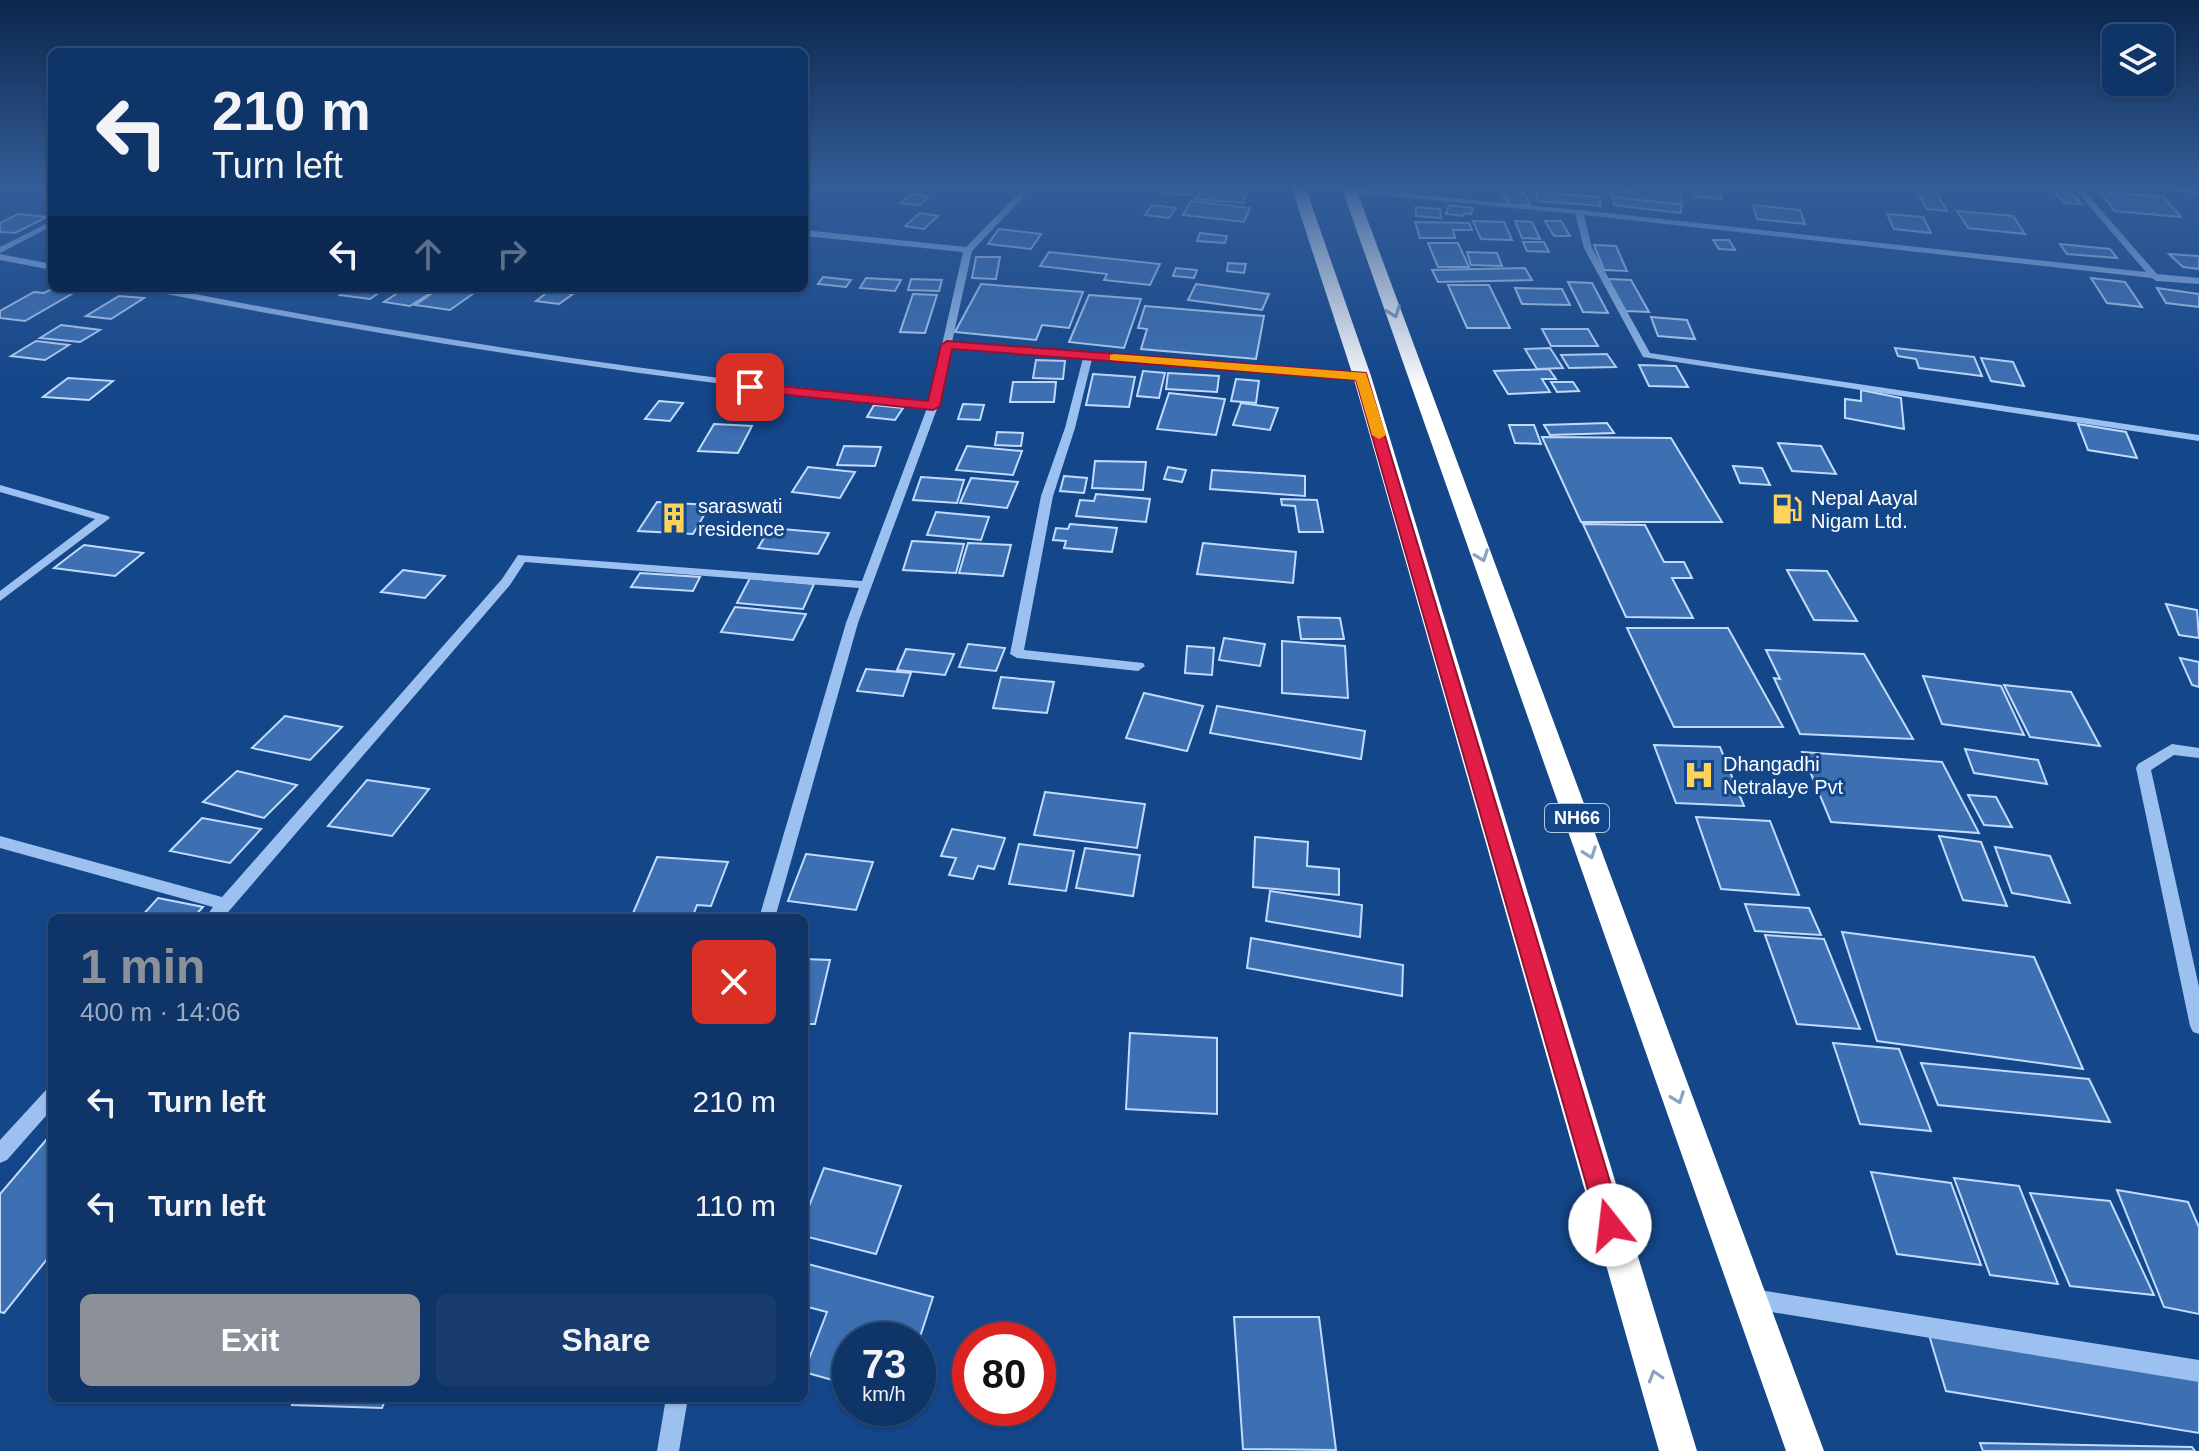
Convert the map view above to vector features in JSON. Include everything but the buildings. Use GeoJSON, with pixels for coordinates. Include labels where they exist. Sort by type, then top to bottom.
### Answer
{"type":"FeatureCollection","features":[{"type":"Feature","properties":{"kind":"highway"},"geometry":{"type":"LineString","coordinates":[[1321,254],[1362,376],[1678,1451]]}},
{"type":"Feature","properties":{"kind":"highway","name":"NH66"},"geometry":{"type":"LineString","coordinates":[[1373,254],[1805,1451]]}},
{"type":"Feature","properties":{"kind":"street"},"geometry":{"type":"LineString","coordinates":[[768,914],[865,585],[933,406],[967,254]]}},
{"type":"Feature","properties":{"kind":"street"},"geometry":{"type":"LineString","coordinates":[[1591,254],[1646,355],[2199,438]]}},
{"type":"Feature","properties":{"kind":"street"},"geometry":{"type":"LineString","coordinates":[[1944,254],[2199,281]]}},
{"type":"Feature","properties":{"kind":"street"},"geometry":{"type":"LineString","coordinates":[[2135,254],[2156,278]]}},
{"type":"Feature","properties":{"kind":"street"},"geometry":{"type":"LineString","coordinates":[[0,257],[48,266]]}},
{"type":"Feature","properties":{"kind":"street"},"geometry":{"type":"LineString","coordinates":[[170,292],[270,313],[689,380],[933,406]]}},
{"type":"Feature","properties":{"kind":"street"},"geometry":{"type":"LineString","coordinates":[[947,345],[1362,376]]}},
{"type":"Feature","properties":{"kind":"street"},"geometry":{"type":"LineString","coordinates":[[1088,356],[1070,428],[1047,496],[1017,654],[1138,666]]}},
{"type":"Feature","properties":{"kind":"street"},"geometry":{"type":"LineString","coordinates":[[0,488],[104,518],[0,597]]}},
{"type":"Feature","properties":{"kind":"street"},"geometry":{"type":"LineString","coordinates":[[216,914],[506,582],[522,558],[865,585]]}},
{"type":"Feature","properties":{"kind":"street"},"geometry":{"type":"LineString","coordinates":[[2199,753],[2172,749],[2143,768],[2199,1026]]}},
{"type":"Feature","properties":{"kind":"street"},"geometry":{"type":"LineString","coordinates":[[0,842],[225,904]]}},
{"type":"Feature","properties":{"kind":"street"},"geometry":{"type":"LineString","coordinates":[[0,1154],[48,1100]]}},
{"type":"Feature","properties":{"kind":"street"},"geometry":{"type":"LineString","coordinates":[[1751,1299],[2199,1371]]}},
{"type":"Feature","properties":{"kind":"street"},"geometry":{"type":"LineString","coordinates":[[668,1451],[676,1402]]}},
{"type":"Feature","properties":{"kind":"slow traffic"},"geometry":{"type":"LineString","coordinates":[[1114,358],[1362,376],[1379,435]]}},
{"type":"Feature","properties":{"kind":"place","name":"Nepal Aayal Nigam Ltd."},"geometry":{"type":"Point","coordinates":[1787,509]}},
{"type":"Feature","properties":{"kind":"place","name":"saraswati residence"},"geometry":{"type":"Point","coordinates":[674,518]}},
{"type":"Feature","properties":{"kind":"place","name":"Dhangadhi Netralaye Pvt"},"geometry":{"type":"Point","coordinates":[1699,775]}},
{"type":"Feature","properties":{"kind":"route"},"geometry":{"type":"LineString","coordinates":[[750,387],[933,406],[947,345],[1362,376],[1610,1225]]}}]}
